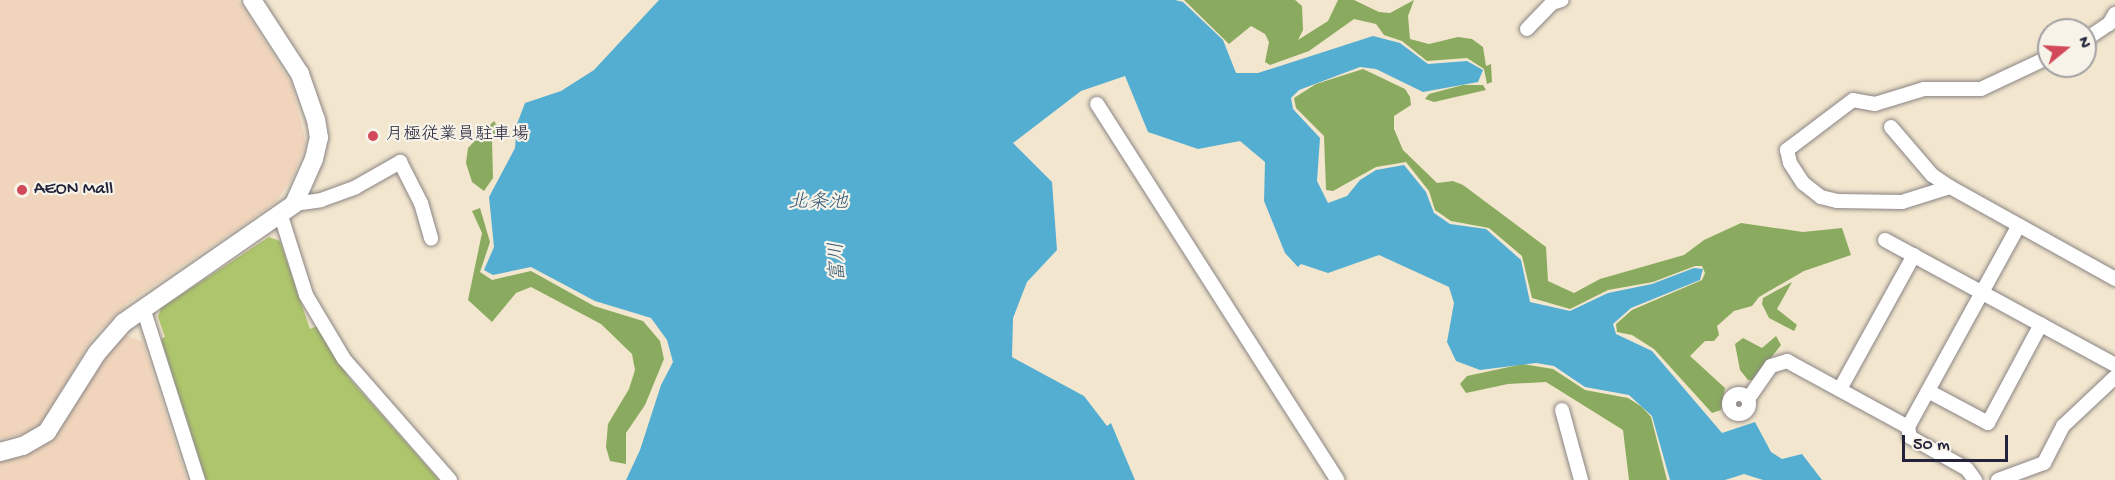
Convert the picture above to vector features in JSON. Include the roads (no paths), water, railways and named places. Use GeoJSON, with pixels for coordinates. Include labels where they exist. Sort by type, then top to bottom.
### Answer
{"type":"FeatureCollection","features":[{"type":"Feature","properties":{"kind":"street"},"geometry":{"type":"LineString","coordinates":[[252,0],[300,74],[316,120],[319,138],[314,159],[287,210],[306,295],[344,359],[450,480]]}},
{"type":"Feature","properties":{"kind":"street"},"geometry":{"type":"LineString","coordinates":[[1527,29],[1552,3],[1562,0]]}},
{"type":"Feature","properties":{"kind":"street"},"geometry":{"type":"LineString","coordinates":[[2097,32],[2109,24],[2115,14]]}},
{"type":"Feature","properties":{"kind":"street"},"geometry":{"type":"LineString","coordinates":[[1950,187],[1902,202],[1837,201],[1821,196],[1803,183],[1787,150],[1853,100],[1875,104],[1924,89],[1981,88],[2037,62]]}},
{"type":"Feature","properties":{"kind":"street"},"geometry":{"type":"LineString","coordinates":[[1097,104],[1337,480]]}},
{"type":"Feature","properties":{"kind":"street"},"geometry":{"type":"LineString","coordinates":[[1891,127],[1932,175],[2018,227],[2115,279]]}},
{"type":"Feature","properties":{"kind":"street"},"geometry":{"type":"LineString","coordinates":[[0,452],[23,446],[47,432],[111,335],[143,308],[287,210],[356,187],[400,162],[421,202],[431,239]]}},
{"type":"Feature","properties":{"kind":"street"},"geometry":{"type":"LineString","coordinates":[[1975,480],[1967,469],[1910,437],[1908,427],[2018,227]]}},
{"type":"Feature","properties":{"kind":"street"},"geometry":{"type":"LineString","coordinates":[[1885,240],[2115,365]]}},
{"type":"Feature","properties":{"kind":"street"},"geometry":{"type":"LineString","coordinates":[[1840,389],[1914,255]]}},
{"type":"Feature","properties":{"kind":"street"},"geometry":{"type":"LineString","coordinates":[[143,308],[198,480]]}},
{"type":"Feature","properties":{"kind":"street"},"geometry":{"type":"LineString","coordinates":[[1928,391],[1988,423],[2041,324]]}},
{"type":"Feature","properties":{"kind":"street"},"geometry":{"type":"LineString","coordinates":[[1748,399],[1771,366],[1787,361],[1908,427]]}},
{"type":"Feature","properties":{"kind":"street"},"geometry":{"type":"LineString","coordinates":[[1998,480],[2044,463],[2063,426],[2115,376]]}},
{"type":"Feature","properties":{"kind":"street"},"geometry":{"type":"LineString","coordinates":[[1562,410],[1581,480]]}},
{"type":"Feature","properties":{"kind":"water","name":"北条池"},"geometry":{"type":"Polygon","coordinates":[[[659,0],[1175,0],[1183,2],[1223,40],[1236,73],[1258,73],[1373,36],[1400,43],[1428,64],[1467,61],[1483,70],[1478,82],[1423,92],[1376,69],[1360,67],[1299,90],[1291,98],[1293,109],[1320,138],[1317,181],[1328,203],[1347,196],[1360,180],[1376,170],[1404,165],[1426,192],[1434,213],[1450,224],[1486,229],[1521,260],[1530,302],[1570,311],[1608,293],[1652,284],[1694,268],[1703,269],[1700,280],[1631,308],[1613,324],[1616,334],[1652,351],[1722,433],[1755,422],[1771,452],[1782,459],[1802,454],[1822,480],[1763,480],[1744,474],[1725,480],[1670,480],[1652,416],[1629,395],[1585,387],[1554,366],[1536,363],[1480,370],[1456,361],[1447,342],[1454,303],[1449,287],[1379,255],[1328,273],[1301,264],[1298,267],[1285,253],[1264,201],[1265,162],[1240,141],[1198,149],[1148,132],[1125,76],[1081,91],[1013,143],[1052,182],[1057,250],[1027,282],[1013,318],[1012,357],[1084,396],[1107,426],[1111,423],[1135,480],[626,480],[640,450],[661,385],[673,362],[667,340],[651,318],[595,301],[531,267],[493,275],[484,270],[494,247],[489,197],[515,148],[517,124],[525,103],[561,91],[594,70],[659,0]]]}},
{"type":"Feature","properties":{"kind":"place","name":"月極従業員駐車場"},"geometry":{"type":"Point","coordinates":[373,136]}},
{"type":"Feature","properties":{"kind":"place","name":"AEON Mall"},"geometry":{"type":"Point","coordinates":[22,190]}},
{"type":"Feature","properties":{"kind":"water label","name":"富川"},"geometry":{"type":"Point","coordinates":[839,262]}}]}
